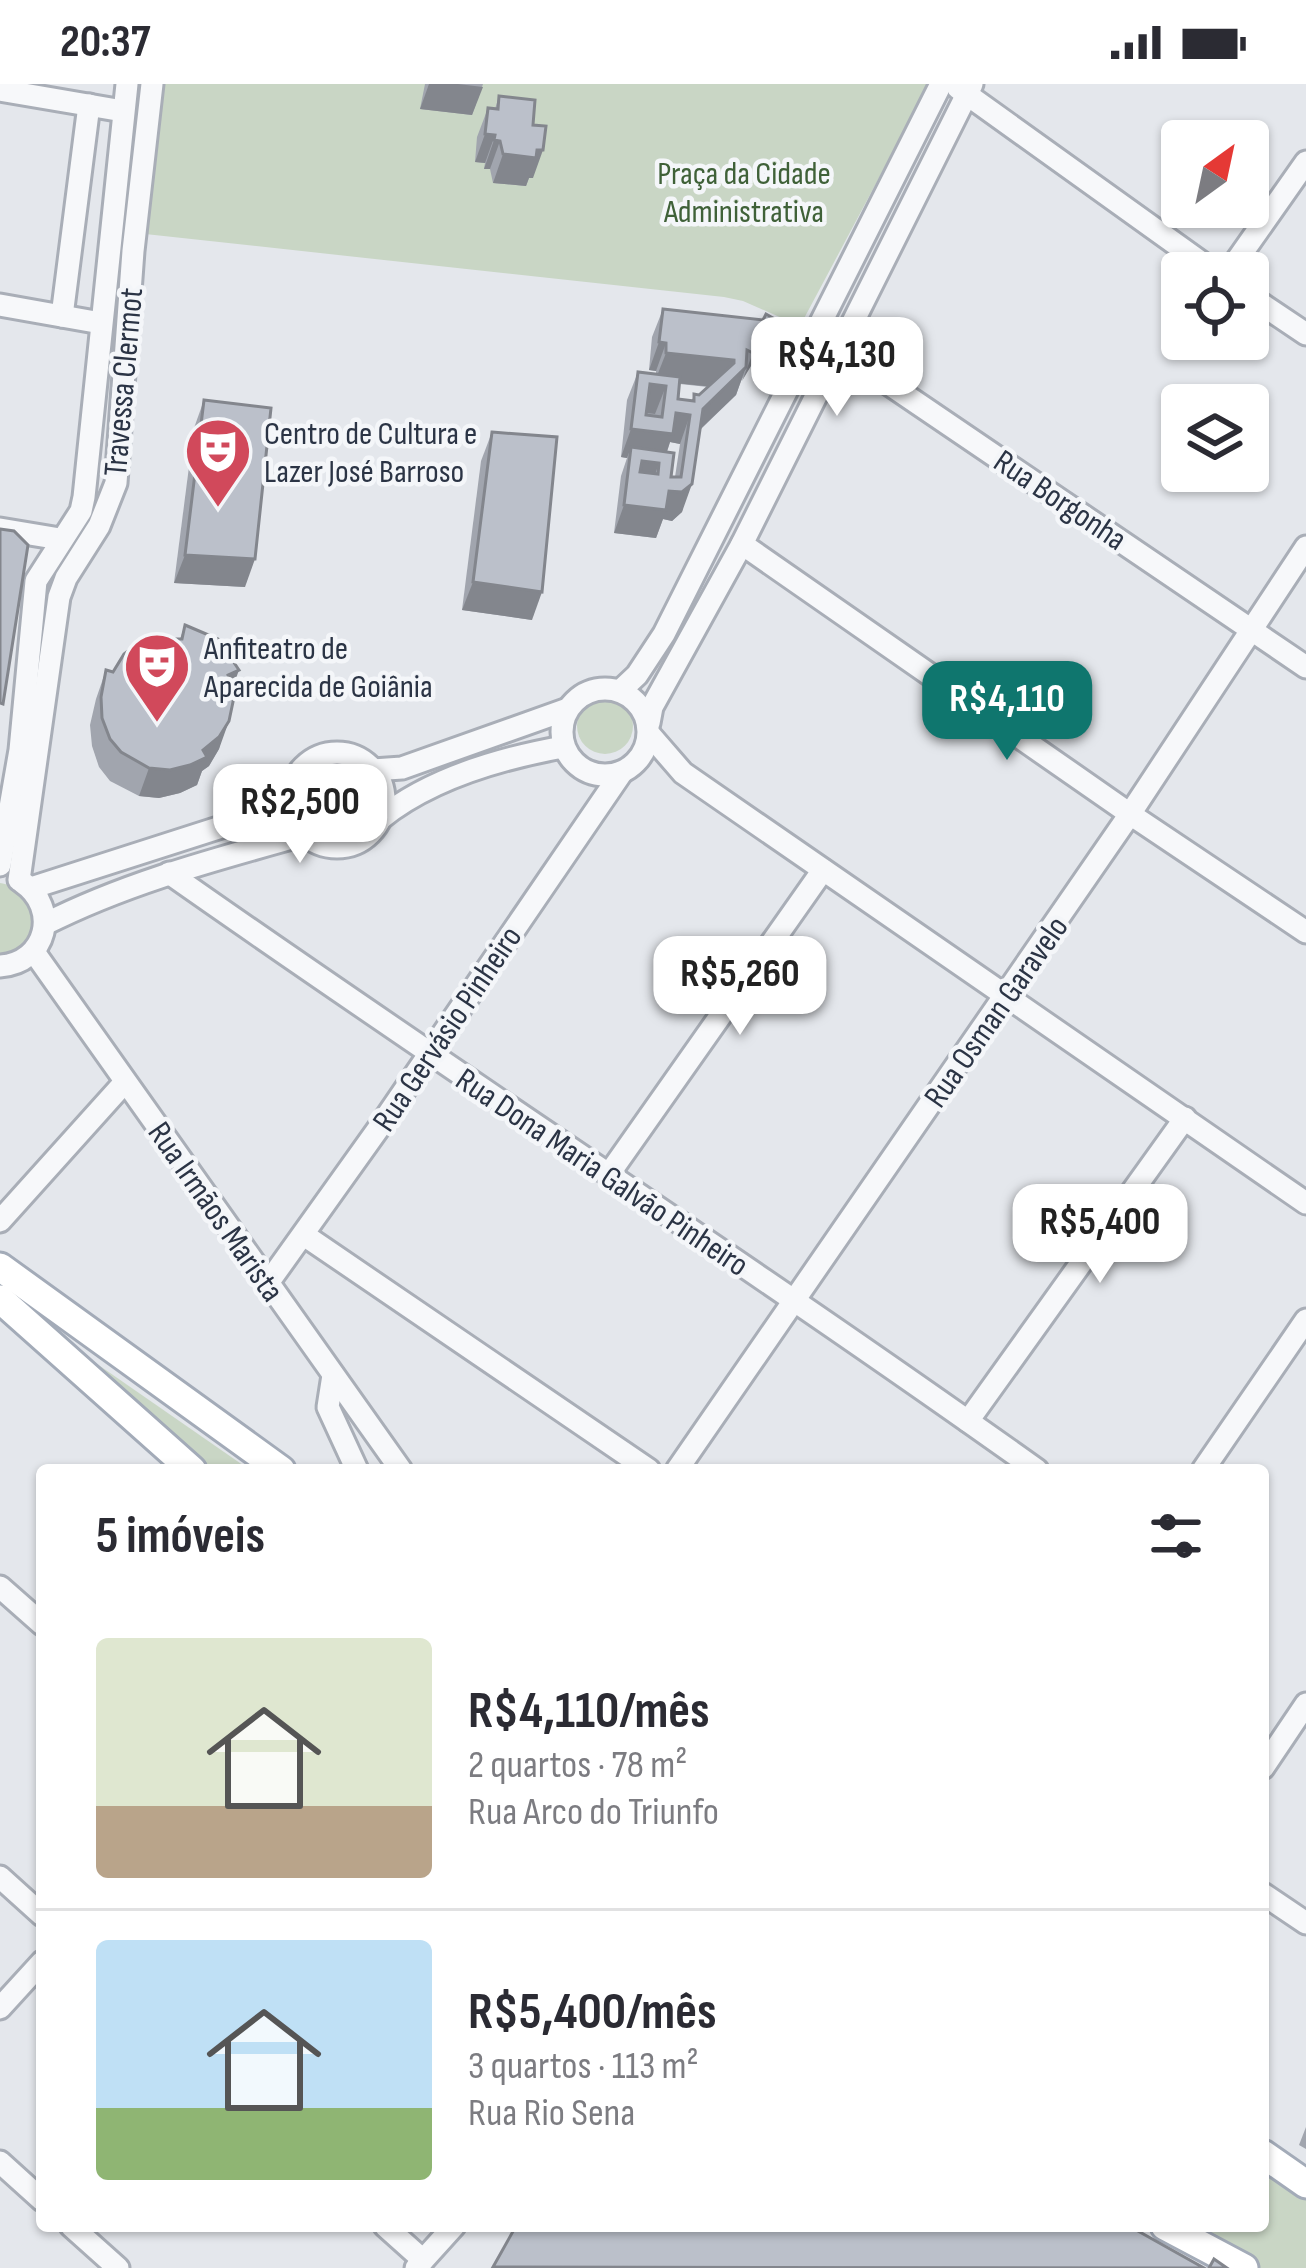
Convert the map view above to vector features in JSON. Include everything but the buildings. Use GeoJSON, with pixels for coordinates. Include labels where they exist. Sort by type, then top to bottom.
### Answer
{"type":"FeatureCollection","features":[{"type":"Feature","properties":{"kind":"main road"},"geometry":{"type":"LineString","coordinates":[[0,1267],[273,1464]]}},
{"type":"Feature","properties":{"kind":"main road"},"geometry":{"type":"LineString","coordinates":[[0,1299],[185,1464]]}},
{"type":"Feature","properties":{"kind":"main road"},"geometry":{"type":"LineString","coordinates":[[1269,2157],[1306,2184]]}},
{"type":"Feature","properties":{"kind":"main road"},"geometry":{"type":"LineString","coordinates":[[1176,2232],[1244,2268]]}},
{"type":"Feature","properties":{"kind":"street"},"geometry":{"type":"LineString","coordinates":[[0,865],[10,748],[36,581],[81,511],[84,497],[127,84]]}},
{"type":"Feature","properties":{"kind":"street","name":"Travessa Clermot"},"geometry":{"type":"LineString","coordinates":[[16,881],[59,597],[99,526],[116,483],[133,250],[152,84]]}},
{"type":"Feature","properties":{"kind":"street"},"geometry":{"type":"LineString","coordinates":[[620,691],[637,675],[664,634],[941,84]]}},
{"type":"Feature","properties":{"kind":"street"},"geometry":{"type":"LineString","coordinates":[[627,769],[645,751],[652,706],[742,544],[964,87],[1188,252]]}},
{"type":"Feature","properties":{"kind":"street"},"geometry":{"type":"LineString","coordinates":[[0,90],[124,111]]}},
{"type":"Feature","properties":{"kind":"street"},"geometry":{"type":"LineString","coordinates":[[62,316],[89,105]]}},
{"type":"Feature","properties":{"kind":"street"},"geometry":{"type":"LineString","coordinates":[[1243,252],[1306,162]]}},
{"type":"Feature","properties":{"kind":"street"},"geometry":{"type":"LineString","coordinates":[[0,305],[101,323]]}},
{"type":"Feature","properties":{"kind":"street"},"geometry":{"type":"LineString","coordinates":[[1269,309],[1306,334]]}},
{"type":"Feature","properties":{"kind":"street","name":"Rua Borgonha"},"geometry":{"type":"LineString","coordinates":[[813,335],[1306,667]]}},
{"type":"Feature","properties":{"kind":"street"},"geometry":{"type":"LineString","coordinates":[[0,529],[60,539]]}},
{"type":"Feature","properties":{"kind":"street"},"geometry":{"type":"LineString","coordinates":[[742,544],[1306,932]]}},
{"type":"Feature","properties":{"kind":"street","name":"Rua Osman Garavelo"},"geometry":{"type":"LineString","coordinates":[[681,1464],[1130,814],[1306,547]]}},
{"type":"Feature","properties":{"kind":"street"},"geometry":{"type":"LineString","coordinates":[[683,773],[627,769],[591,773],[572,761],[563,746],[562,721],[585,693],[620,691],[638,704],[649,729],[683,773],[1306,1203]]}},
{"type":"Feature","properties":{"kind":"street"},"geometry":{"type":"LineString","coordinates":[[373,770],[402,768],[568,709]]}},
{"type":"Feature","properties":{"kind":"street"},"geometry":{"type":"LineString","coordinates":[[380,819],[383,788],[360,759],[344,754],[320,757],[297,776],[290,805],[305,834],[325,845],[347,846],[367,837],[401,802],[435,785],[563,746]]}},
{"type":"Feature","properties":{"kind":"street","name":"Rua Gervásio Pinheiro"},"geometry":{"type":"LineString","coordinates":[[268,1282],[627,769]]}},
{"type":"Feature","properties":{"kind":"street"},"geometry":{"type":"LineString","coordinates":[[0,966],[22,961],[34,952],[46,924],[44,911],[16,881],[290,805]]}},
{"type":"Feature","properties":{"kind":"street"},"geometry":{"type":"LineString","coordinates":[[46,924],[169,872],[305,834]]}},
{"type":"Feature","properties":{"kind":"street"},"geometry":{"type":"LineString","coordinates":[[609,1174],[823,870]]}},
{"type":"Feature","properties":{"kind":"street","name":"Rua Dona Maria Galvão Pinheiro"},"geometry":{"type":"LineString","coordinates":[[169,872],[427,1054],[796,1299],[1029,1464]]}},
{"type":"Feature","properties":{"kind":"street","name":"Rua Irmãos Marista"},"geometry":{"type":"LineString","coordinates":[[34,952],[397,1464]]}},
{"type":"Feature","properties":{"kind":"street"},"geometry":{"type":"LineString","coordinates":[[0,1221],[125,1082]]}},
{"type":"Feature","properties":{"kind":"street"},"geometry":{"type":"LineString","coordinates":[[968,1420],[1185,1118]]}},
{"type":"Feature","properties":{"kind":"street"},"geometry":{"type":"LineString","coordinates":[[304,1235],[640,1464]]}},
{"type":"Feature","properties":{"kind":"street"},"geometry":{"type":"LineString","coordinates":[[1207,1464],[1306,1320]]}},
{"type":"Feature","properties":{"kind":"street"},"geometry":{"type":"LineString","coordinates":[[334,1375],[328,1407],[354,1464]]}},
{"type":"Feature","properties":{"kind":"street"},"geometry":{"type":"LineString","coordinates":[[0,1587],[36,1619]]}},
{"type":"Feature","properties":{"kind":"street"},"geometry":{"type":"LineString","coordinates":[[1269,1759],[1306,1704]]}},
{"type":"Feature","properties":{"kind":"street"},"geometry":{"type":"LineString","coordinates":[[0,1877],[36,1910]]}},
{"type":"Feature","properties":{"kind":"street"},"geometry":{"type":"LineString","coordinates":[[1269,1898],[1306,1923]]}},
{"type":"Feature","properties":{"kind":"street"},"geometry":{"type":"LineString","coordinates":[[0,2008],[36,1968]]}},
{"type":"Feature","properties":{"kind":"street"},"geometry":{"type":"LineString","coordinates":[[0,2162],[36,2195]]}},
{"type":"Feature","properties":{"kind":"street"},"geometry":{"type":"LineString","coordinates":[[78,2232],[118,2268]]}},
{"type":"Feature","properties":{"kind":"street"},"geometry":{"type":"LineString","coordinates":[[390,2232],[419,2264],[448,2232]]}},
{"type":"Feature","properties":{"kind":"green space","name":"Praça da Cidade Administrativa"},"geometry":{"type":"Polygon","coordinates":[[[152,84],[929,84],[800,326],[724,297],[136,233],[152,84]]]}},
{"type":"Feature","properties":{"kind":"green space"},"geometry":{"type":"Polygon","coordinates":[[[605,698],[625,706],[633,726],[625,746],[605,754],[585,746],[577,726],[585,706],[605,698]]]}},
{"type":"Feature","properties":{"kind":"green space"},"geometry":{"type":"Polygon","coordinates":[[[335,758],[362,769],[373,796],[362,823],[335,834],[308,823],[297,796],[308,769],[335,758]]]}},
{"type":"Feature","properties":{"kind":"green space"},"geometry":{"type":"Polygon","coordinates":[[[0,883],[21,893],[35,922],[29,942],[18,952],[0,957],[0,883]]]}},
{"type":"Feature","properties":{"kind":"green space"},"geometry":{"type":"Polygon","coordinates":[[[74,1348],[241,1464],[200,1464],[74,1348]]]}},
{"type":"Feature","properties":{"kind":"green space"},"geometry":{"type":"Polygon","coordinates":[[[1269,2175],[1306,2200],[1306,2268],[1257,2268],[1191,2232],[1269,2232],[1269,2175]]]}},
{"type":"Feature","properties":{"kind":"place","name":"Centro de Cultura e Lazer José Barroso"},"geometry":{"type":"Point","coordinates":[218,510]}},
{"type":"Feature","properties":{"kind":"place","name":"Anfiteatro de Aparecida de Goiânia"},"geometry":{"type":"Point","coordinates":[157,725]}}]}
